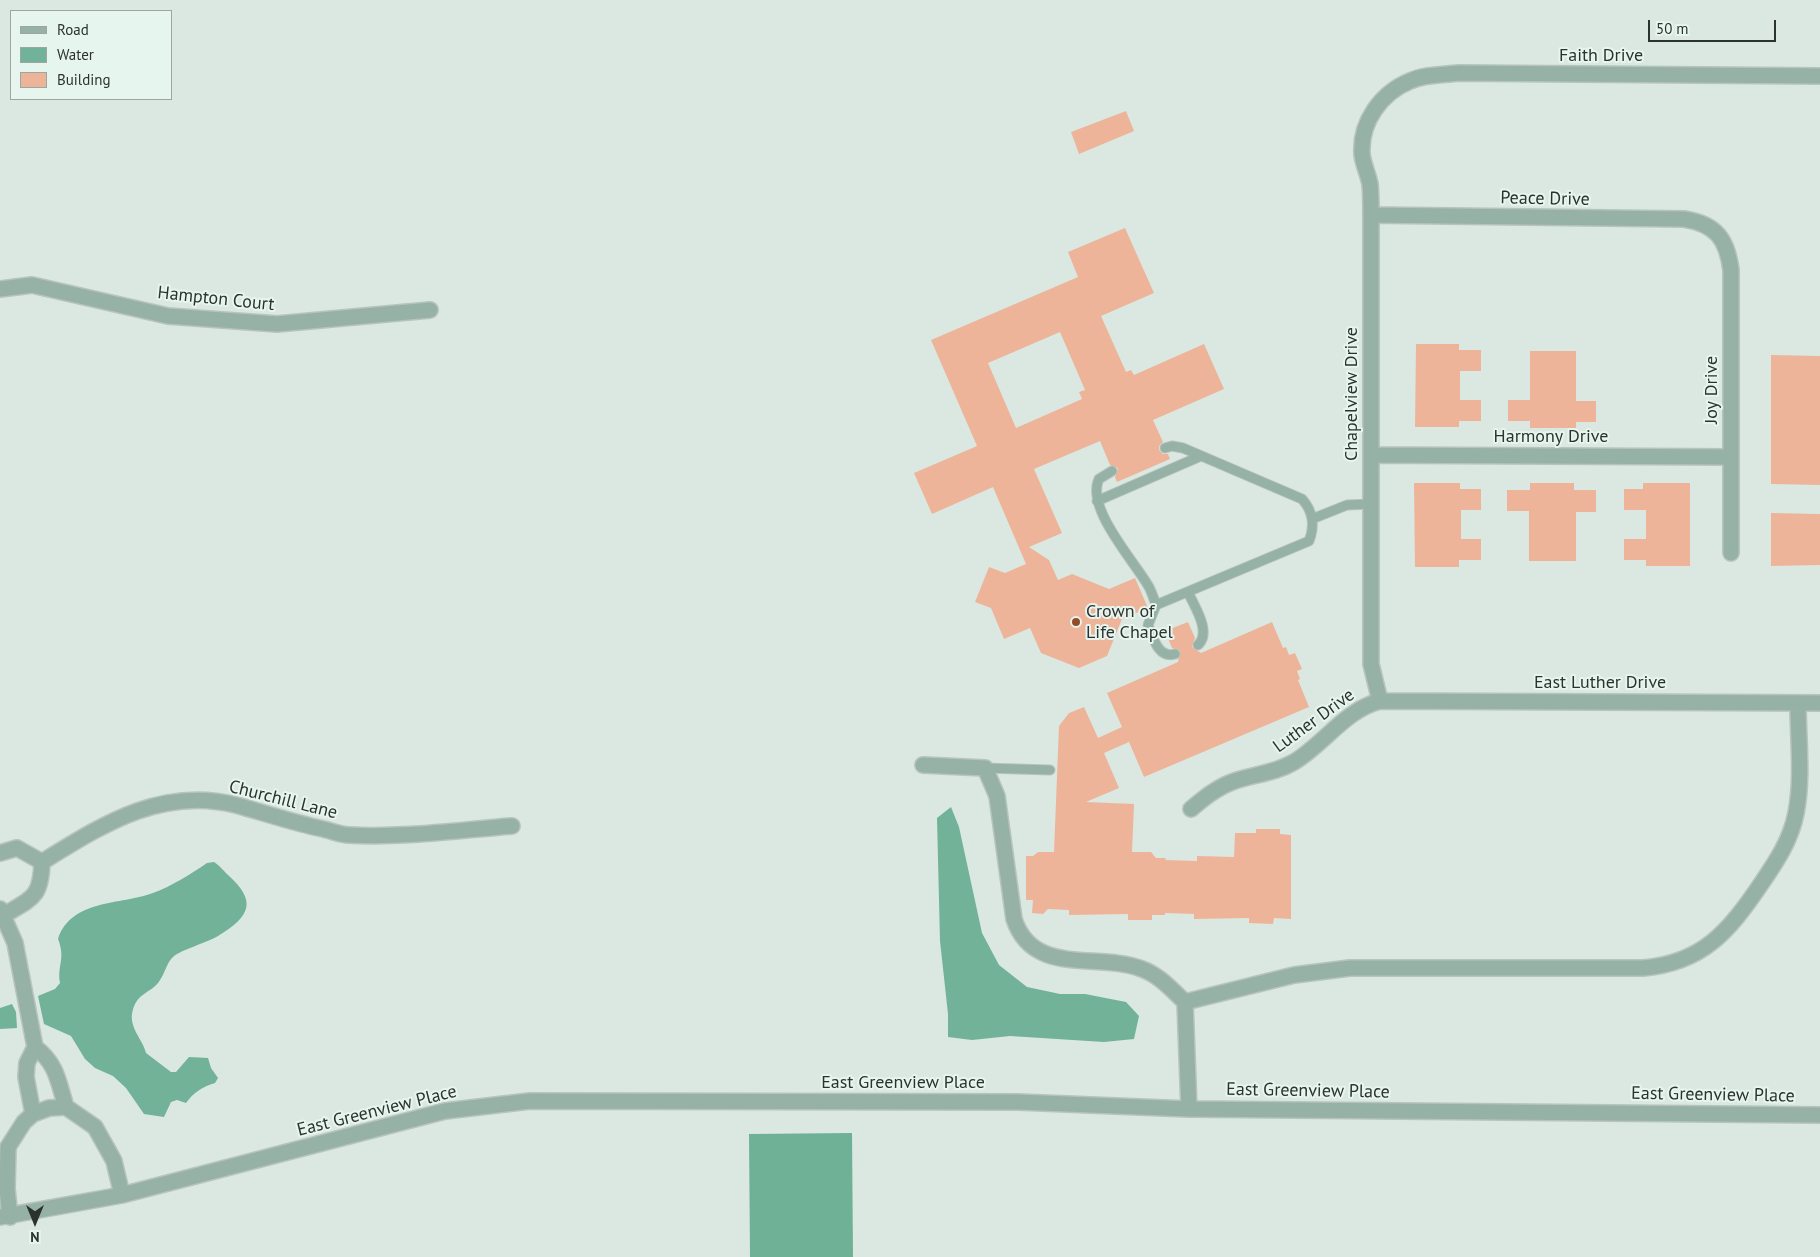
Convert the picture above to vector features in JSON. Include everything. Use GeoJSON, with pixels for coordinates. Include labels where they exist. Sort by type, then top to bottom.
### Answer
{"type":"FeatureCollection","features":[{"type":"Feature","properties":{"kind":"street","name":"Faith Drive"},"geometry":{"type":"LineString","coordinates":[[1387,96],[1410,81],[1459,73],[1820,76]]}},
{"type":"Feature","properties":{"kind":"street","name":"Chapelview Drive"},"geometry":{"type":"LineString","coordinates":[[1380,701],[1371,664],[1371,215],[1370,185],[1362,154],[1364,133],[1370,114],[1387,96]]}},
{"type":"Feature","properties":{"kind":"street","name":"Peace Drive"},"geometry":{"type":"LineString","coordinates":[[1371,215],[1684,219],[1702,223],[1715,230]]}},
{"type":"Feature","properties":{"kind":"street","name":"Joy Drive"},"geometry":{"type":"LineString","coordinates":[[1715,230],[1727,251],[1731,270],[1732,553]]}},
{"type":"Feature","properties":{"kind":"street","name":"Hampton Court"},"geometry":{"type":"LineString","coordinates":[[0,289],[32,285],[168,316],[277,324],[430,310]]}},
{"type":"Feature","properties":{"kind":"street","name":"Harmony Drive"},"geometry":{"type":"LineString","coordinates":[[1371,455],[1731,457]]}},
{"type":"Feature","properties":{"kind":"street","name":"East Luther Drive"},"geometry":{"type":"LineString","coordinates":[[1380,701],[1820,703]]}},
{"type":"Feature","properties":{"kind":"street","name":"Luther Drive"},"geometry":{"type":"LineString","coordinates":[[1190,809],[1216,790],[1232,782],[1272,772],[1292,764],[1307,754],[1357,710],[1380,701]]}},
{"type":"Feature","properties":{"kind":"street"},"geometry":{"type":"LineString","coordinates":[[1185,1002],[1294,975],[1333,969],[1643,968],[1672,964],[1688,958],[1710,945],[1732,925],[1784,847],[1793,826],[1798,796],[1798,703]]}},
{"type":"Feature","properties":{"kind":"street"},"geometry":{"type":"LineString","coordinates":[[923,766],[985,768],[997,796],[1014,919],[1027,941],[1034,948],[1052,957],[1124,964],[1143,969],[1161,980],[1185,1002],[1189,1109]]}},
{"type":"Feature","properties":{"kind":"street","name":"Churchill Lane"},"geometry":{"type":"LineString","coordinates":[[42,862],[98,828],[152,805],[193,801],[234,805],[290,822],[348,835],[419,833],[512,826]]}},
{"type":"Feature","properties":{"kind":"street"},"geometry":{"type":"LineString","coordinates":[[0,853],[17,848],[42,862],[41,883],[32,898],[2,912],[15,943],[35,1047],[27,1063],[26,1077],[33,1114]]}},
{"type":"Feature","properties":{"kind":"street"},"geometry":{"type":"LineString","coordinates":[[35,1047],[48,1057],[55,1071],[66,1107]]}},
{"type":"Feature","properties":{"kind":"street","name":"East Greenview Place"},"geometry":{"type":"LineString","coordinates":[[5,1217],[122,1195],[445,1111],[530,1101],[1018,1102],[1189,1109],[1820,1114]]}},
{"type":"Feature","properties":{"kind":"street"},"geometry":{"type":"LineString","coordinates":[[5,1217],[8,1147],[24,1122],[33,1114],[49,1108],[66,1107],[95,1127],[114,1161],[122,1195]]}},
{"type":"Feature","properties":{"kind":"lane"},"geometry":{"type":"LineString","coordinates":[[1156,605],[1309,541],[1313,530],[1312,519],[1305,502],[1298,496],[1176,446],[1165,448]]}},
{"type":"Feature","properties":{"kind":"lane"},"geometry":{"type":"LineString","coordinates":[[1097,501],[1202,456]]}},
{"type":"Feature","properties":{"kind":"lane"},"geometry":{"type":"LineString","coordinates":[[1112,471],[1099,479],[1096,491],[1097,501],[1124,553],[1148,586],[1156,605],[1148,625],[1161,652],[1165,655],[1175,654]]}},
{"type":"Feature","properties":{"kind":"lane"},"geometry":{"type":"LineString","coordinates":[[1312,519],[1347,505],[1371,504]]}},
{"type":"Feature","properties":{"kind":"lane"},"geometry":{"type":"LineString","coordinates":[[1188,592],[1204,632],[1202,640],[1198,645]]}},
{"type":"Feature","properties":{"kind":"lane"},"geometry":{"type":"LineString","coordinates":[[985,768],[1050,770]]}},
{"type":"Feature","properties":{"kind":"shaded area"},"geometry":{"type":"Polygon","coordinates":[[[852,1133],[853,1257],[750,1257],[749,1134],[852,1133]]]}},
{"type":"Feature","properties":{"kind":"water"},"geometry":{"type":"Polygon","coordinates":[[[951,807],[959,827],[982,933],[999,965],[1027,987],[1060,994],[1085,994],[1126,1002],[1139,1016],[1134,1039],[1104,1042],[1010,1036],[972,1040],[948,1037],[948,1014],[940,941],[937,818],[951,807]]]}},
{"type":"Feature","properties":{"kind":"water"},"geometry":{"type":"Polygon","coordinates":[[[214,862],[237,884],[243,893],[246,900],[246,908],[243,915],[238,922],[218,936],[182,951],[173,957],[157,985],[137,1001],[132,1019],[146,1053],[171,1072],[176,1072],[189,1057],[208,1058],[211,1068],[218,1078],[215,1083],[195,1093],[186,1103],[177,1100],[171,1102],[164,1117],[144,1114],[126,1088],[113,1076],[95,1068],[85,1059],[71,1036],[44,1024],[38,996],[55,989],[60,983],[61,952],[58,939],[65,926],[74,917],[85,910],[98,906],[153,893],[167,887],[207,863],[214,862]]]}},
{"type":"Feature","properties":{"kind":"water"},"geometry":{"type":"Polygon","coordinates":[[[12,1004],[16,1012],[17,1028],[0,1029],[0,1008],[12,1004]]]}},
{"type":"Feature","properties":{"kind":"building"},"geometry":{"type":"Polygon","coordinates":[[[1126,111],[1134,131],[1079,154],[1071,132],[1126,111]]]}},
{"type":"Feature","properties":{"kind":"building"},"geometry":{"type":"Polygon","coordinates":[[[1125,228],[1154,293],[1101,316],[1126,372],[1131,370],[1134,375],[1204,344],[1224,389],[1153,420],[1163,442],[1159,446],[1159,450],[1163,454],[1168,454],[1170,459],[1117,482],[1115,477],[1118,468],[1110,465],[1100,441],[1034,469],[1062,533],[1029,547],[1049,560],[1058,580],[1072,574],[1109,589],[1135,578],[1148,608],[1122,619],[1107,656],[1079,668],[1041,653],[1030,628],[1004,639],[991,608],[975,602],[989,567],[1005,573],[1026,564],[993,487],[932,514],[914,473],[977,446],[931,340],[1078,277],[1068,252],[1125,228]],[[1060,332],[988,363],[1016,428],[1082,399],[1079,392],[1085,390],[1060,332]]]}},
{"type":"Feature","properties":{"kind":"building"},"geometry":{"type":"Polygon","coordinates":[[[1416,344],[1459,344],[1459,350],[1481,350],[1481,371],[1460,371],[1460,400],[1481,400],[1481,421],[1459,421],[1459,427],[1415,427],[1416,344]]]}},
{"type":"Feature","properties":{"kind":"building"},"geometry":{"type":"Polygon","coordinates":[[[1530,351],[1576,351],[1576,401],[1596,401],[1596,422],[1576,422],[1576,428],[1530,428],[1530,421],[1508,421],[1508,400],[1530,400],[1530,351]]]}},
{"type":"Feature","properties":{"kind":"building"},"geometry":{"type":"Polygon","coordinates":[[[1771,355],[1820,356],[1820,485],[1771,484],[1771,355]]]}},
{"type":"Feature","properties":{"kind":"building"},"geometry":{"type":"Polygon","coordinates":[[[1414,483],[1460,483],[1460,489],[1481,489],[1481,510],[1461,510],[1461,539],[1481,539],[1481,560],[1459,560],[1459,567],[1415,567],[1414,483]]]}},
{"type":"Feature","properties":{"kind":"building"},"geometry":{"type":"Polygon","coordinates":[[[1530,483],[1574,483],[1574,490],[1596,490],[1596,512],[1576,512],[1576,561],[1529,561],[1529,511],[1507,511],[1507,490],[1530,490],[1530,483]]]}},
{"type":"Feature","properties":{"kind":"building"},"geometry":{"type":"Polygon","coordinates":[[[1643,483],[1690,483],[1690,566],[1646,566],[1646,560],[1624,560],[1624,539],[1646,539],[1646,510],[1624,510],[1624,489],[1643,489],[1643,483]]]}},
{"type":"Feature","properties":{"kind":"building"},"geometry":{"type":"Polygon","coordinates":[[[1771,513],[1820,514],[1820,565],[1771,566],[1771,513]]]}},
{"type":"Feature","properties":{"kind":"building"},"geometry":{"type":"Polygon","coordinates":[[[1188,622],[1195,638],[1192,647],[1201,653],[1272,622],[1283,648],[1286,647],[1289,655],[1295,653],[1302,669],[1297,671],[1300,679],[1298,680],[1309,707],[1144,777],[1129,742],[1104,753],[1119,788],[1086,802],[1134,804],[1132,852],[1151,852],[1156,858],[1166,858],[1165,860],[1197,861],[1197,856],[1234,857],[1235,833],[1256,833],[1256,829],[1280,829],[1280,834],[1291,835],[1291,919],[1274,918],[1273,924],[1249,923],[1249,918],[1194,919],[1194,914],[1165,913],[1165,915],[1152,915],[1152,920],[1128,920],[1128,914],[1069,915],[1069,910],[1048,909],[1043,914],[1032,913],[1033,900],[1026,900],[1026,856],[1033,856],[1038,852],[1054,852],[1059,726],[1069,713],[1084,707],[1098,738],[1122,727],[1107,693],[1178,662],[1180,651],[1172,648],[1165,631],[1188,622]]]}},
{"type":"Feature","properties":{"kind":"place","name":"Crown of Life Chapel"},"geometry":{"type":"Point","coordinates":[1076,622]}}]}
